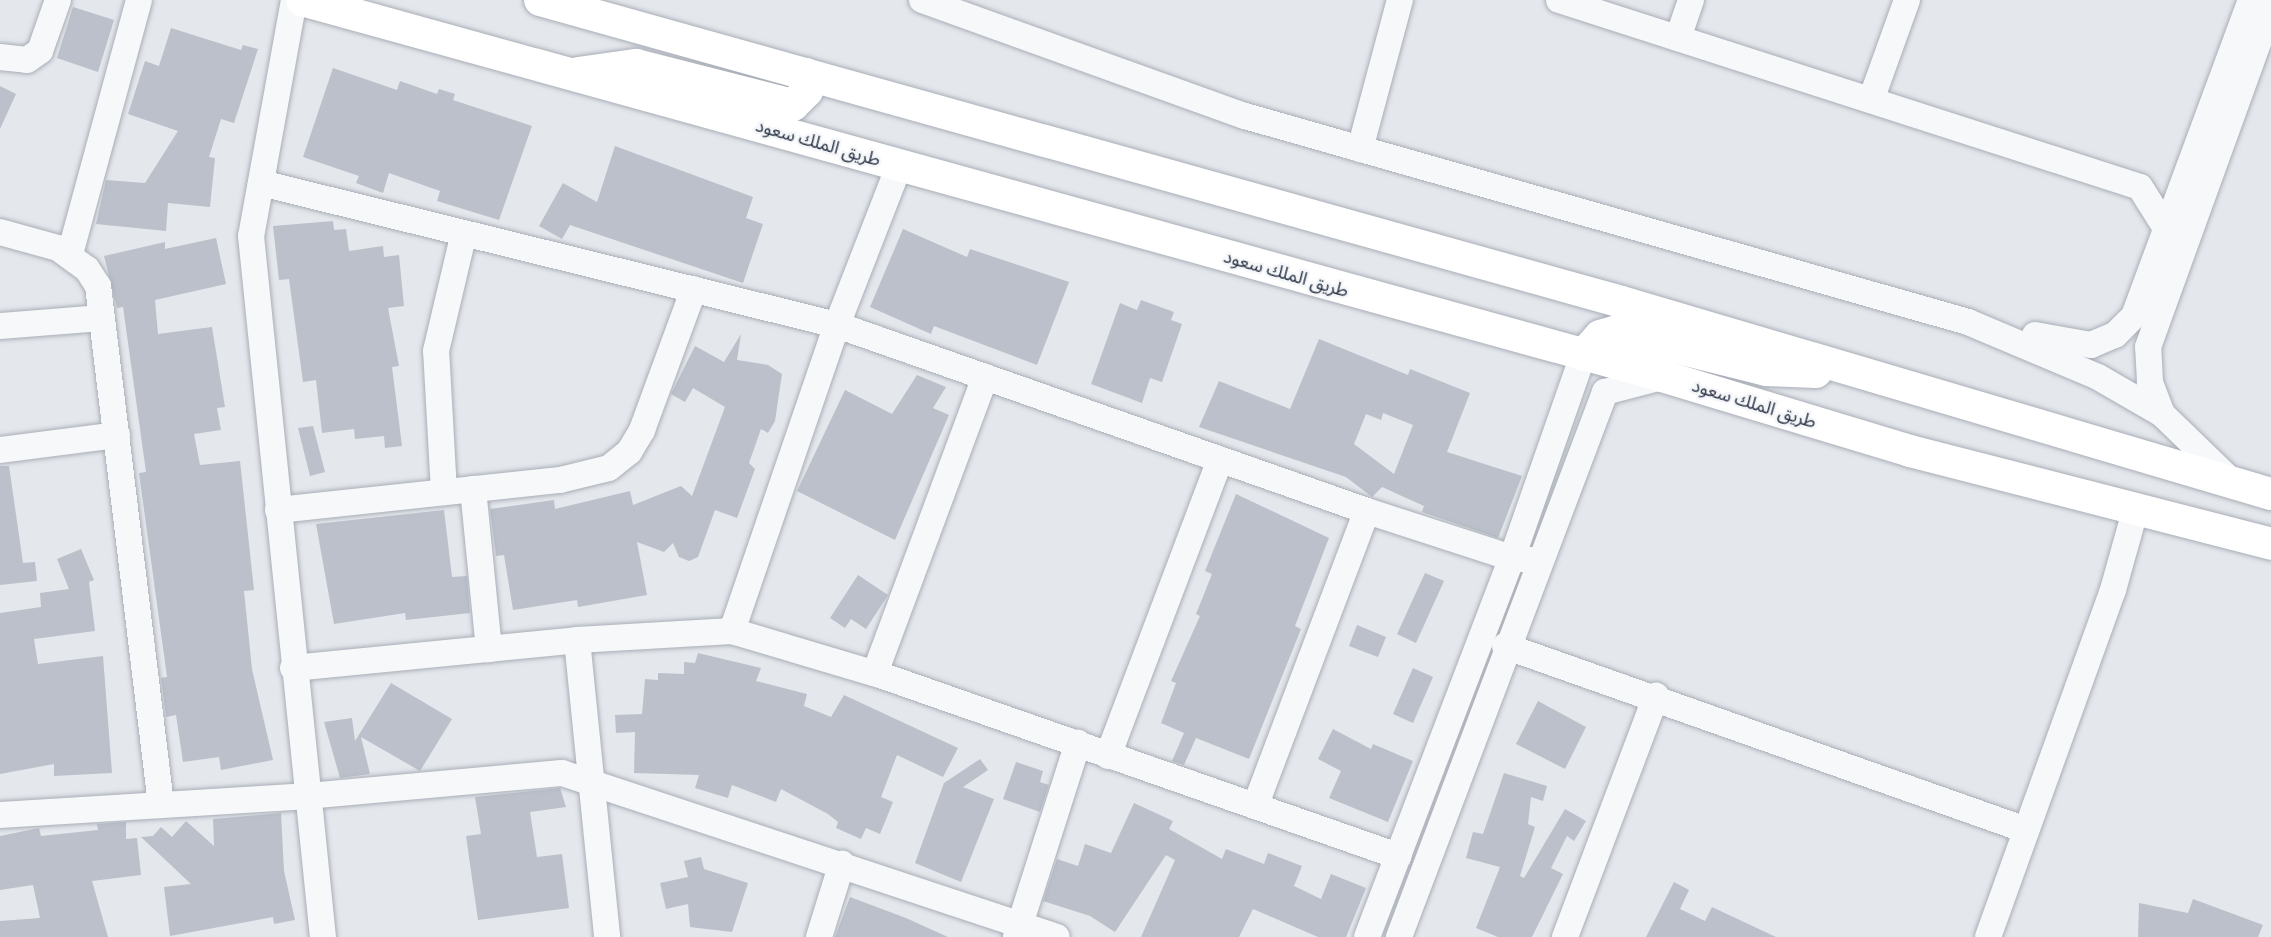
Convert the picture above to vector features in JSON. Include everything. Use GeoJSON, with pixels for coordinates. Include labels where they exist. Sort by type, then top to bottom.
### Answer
{"type":"FeatureCollection","features":[{"type":"Feature","properties":{"kind":"main road","name":"طريق الملك سعود"},"geometry":{"type":"LineString","coordinates":[[302,0],[1662,376],[2135,511],[2271,544]]}},
{"type":"Feature","properties":{"kind":"main road"},"geometry":{"type":"LineString","coordinates":[[540,0],[2230,480],[2271,494]]}},
{"type":"Feature","properties":{"kind":"main road"},"geometry":{"type":"LineString","coordinates":[[571,75],[636,65],[793,105],[807,92],[806,74]]}},
{"type":"Feature","properties":{"kind":"main road"},"geometry":{"type":"LineString","coordinates":[[1583,355],[1600,336],[1614,332],[1766,370],[1807,370],[1914,390]]}},
{"type":"Feature","properties":{"kind":"street"},"geometry":{"type":"LineString","coordinates":[[0,57],[27,60],[40,51],[58,0]]}},
{"type":"Feature","properties":{"kind":"street"},"geometry":{"type":"LineString","coordinates":[[70,254],[139,0]]}},
{"type":"Feature","properties":{"kind":"street"},"geometry":{"type":"LineString","coordinates":[[294,0],[251,236],[293,668],[323,937]]}},
{"type":"Feature","properties":{"kind":"street"},"geometry":{"type":"LineString","coordinates":[[922,0],[1085,62],[1360,149],[1968,322],[2065,343],[2103,341],[2134,316],[2251,0]]}},
{"type":"Feature","properties":{"kind":"street"},"geometry":{"type":"LineString","coordinates":[[1360,149],[1400,0]]}},
{"type":"Feature","properties":{"kind":"street"},"geometry":{"type":"LineString","coordinates":[[1559,0],[2140,187],[2173,179],[2190,167]]}},
{"type":"Feature","properties":{"kind":"street"},"geometry":{"type":"LineString","coordinates":[[1678,38],[1691,0]]}},
{"type":"Feature","properties":{"kind":"street"},"geometry":{"type":"LineString","coordinates":[[1871,100],[1907,0]]}},
{"type":"Feature","properties":{"kind":"street"},"geometry":{"type":"LineString","coordinates":[[2162,414],[2150,382],[2148,347],[2271,7]]}},
{"type":"Feature","properties":{"kind":"street"},"geometry":{"type":"LineString","coordinates":[[732,631],[837,325],[899,166]]}},
{"type":"Feature","properties":{"kind":"street"},"geometry":{"type":"LineString","coordinates":[[261,183],[837,325],[1367,511],[1512,558],[1539,561]]}},
{"type":"Feature","properties":{"kind":"street"},"geometry":{"type":"LineString","coordinates":[[2140,187],[2167,230]]}},
{"type":"Feature","properties":{"kind":"street"},"geometry":{"type":"LineString","coordinates":[[0,231],[70,254],[98,286],[161,804]]}},
{"type":"Feature","properties":{"kind":"street"},"geometry":{"type":"LineString","coordinates":[[444,492],[435,351],[464,233]]}},
{"type":"Feature","properties":{"kind":"street"},"geometry":{"type":"LineString","coordinates":[[278,510],[584,476],[619,461],[642,430],[694,290]]}},
{"type":"Feature","properties":{"kind":"street"},"geometry":{"type":"LineString","coordinates":[[0,326],[102,318]]}},
{"type":"Feature","properties":{"kind":"street"},"geometry":{"type":"LineString","coordinates":[[1968,322],[2098,377],[2162,414],[2230,480]]}},
{"type":"Feature","properties":{"kind":"street"},"geometry":{"type":"LineString","coordinates":[[1367,937],[1512,558],[1583,355]]}},
{"type":"Feature","properties":{"kind":"street"},"geometry":{"type":"LineString","coordinates":[[1399,937],[1505,646],[1605,392],[1662,376]]}},
{"type":"Feature","properties":{"kind":"street"},"geometry":{"type":"LineString","coordinates":[[875,673],[985,377]]}},
{"type":"Feature","properties":{"kind":"street"},"geometry":{"type":"LineString","coordinates":[[0,450],[117,435]]}},
{"type":"Feature","properties":{"kind":"street"},"geometry":{"type":"LineString","coordinates":[[1108,756],[1220,459]]}},
{"type":"Feature","properties":{"kind":"street"},"geometry":{"type":"LineString","coordinates":[[473,489],[489,649]]}},
{"type":"Feature","properties":{"kind":"street"},"geometry":{"type":"LineString","coordinates":[[1256,804],[1367,511]]}},
{"type":"Feature","properties":{"kind":"street"},"geometry":{"type":"LineString","coordinates":[[1988,937],[2114,590],[2135,511]]}},
{"type":"Feature","properties":{"kind":"street"},"geometry":{"type":"LineString","coordinates":[[293,668],[577,640],[732,631],[875,673],[1078,743],[1108,756],[1256,804],[1398,856]]}},
{"type":"Feature","properties":{"kind":"street"},"geometry":{"type":"LineString","coordinates":[[577,640],[607,937]]}},
{"type":"Feature","properties":{"kind":"street"},"geometry":{"type":"LineString","coordinates":[[1505,646],[1656,696],[2026,830]]}},
{"type":"Feature","properties":{"kind":"street"},"geometry":{"type":"LineString","coordinates":[[1565,937],[1656,696]]}},
{"type":"Feature","properties":{"kind":"street"},"geometry":{"type":"LineString","coordinates":[[1018,931],[1078,743]]}},
{"type":"Feature","properties":{"kind":"street"},"geometry":{"type":"LineString","coordinates":[[0,815],[308,796],[562,773],[842,863],[1018,931],[1057,937]]}},
{"type":"Feature","properties":{"kind":"street"},"geometry":{"type":"LineString","coordinates":[[819,937],[842,863]]}},
{"type":"Feature","properties":{"kind":"building"},"geometry":{"type":"Polygon","coordinates":[[[73,7],[114,20],[98,72],[57,58],[73,7]]]}},
{"type":"Feature","properties":{"kind":"building"},"geometry":{"type":"Polygon","coordinates":[[[171,28],[241,50],[243,45],[258,49],[234,123],[221,119],[209,157],[215,158],[210,207],[168,203],[166,231],[96,224],[106,180],[145,183],[178,131],[128,114],[145,61],[159,66],[171,28]]]}},
{"type":"Feature","properties":{"kind":"building"},"geometry":{"type":"Polygon","coordinates":[[[333,68],[397,90],[400,81],[437,94],[439,89],[455,94],[453,100],[532,126],[499,220],[437,201],[440,191],[389,173],[383,193],[356,183],[359,176],[303,157],[333,68]]]}},
{"type":"Feature","properties":{"kind":"building"},"geometry":{"type":"Polygon","coordinates":[[[0,86],[16,94],[0,129],[0,86]]]}},
{"type":"Feature","properties":{"kind":"building"},"geometry":{"type":"Polygon","coordinates":[[[615,146],[753,197],[746,218],[763,224],[743,283],[570,225],[562,239],[539,226],[563,183],[597,202],[615,146]]]}},
{"type":"Feature","properties":{"kind":"building"},"geometry":{"type":"Polygon","coordinates":[[[333,221],[334,230],[346,229],[349,251],[383,246],[384,257],[399,255],[404,306],[388,308],[399,366],[392,367],[402,446],[385,448],[384,436],[355,439],[354,429],[322,433],[316,380],[303,382],[289,279],[279,280],[273,226],[333,221]]]}},
{"type":"Feature","properties":{"kind":"building"},"geometry":{"type":"Polygon","coordinates":[[[903,229],[967,257],[970,249],[1069,282],[1037,365],[934,326],[931,334],[870,307],[903,229]]]}},
{"type":"Feature","properties":{"kind":"building"},"geometry":{"type":"Polygon","coordinates":[[[216,238],[226,284],[155,300],[158,334],[212,327],[225,407],[217,408],[221,430],[194,434],[200,465],[240,461],[254,590],[244,591],[252,669],[273,760],[221,770],[219,757],[183,762],[176,715],[166,717],[161,678],[167,677],[139,473],[146,472],[123,307],[117,308],[104,256],[165,242],[165,249],[216,238]]]}},
{"type":"Feature","properties":{"kind":"building"},"geometry":{"type":"Polygon","coordinates":[[[1141,300],[1174,312],[1171,320],[1182,324],[1162,382],[1150,378],[1142,403],[1091,384],[1120,303],[1137,310],[1141,300]]]}},
{"type":"Feature","properties":{"kind":"building"},"geometry":{"type":"Polygon","coordinates":[[[741,334],[737,360],[768,365],[782,374],[775,421],[768,433],[761,429],[749,463],[755,469],[737,518],[715,510],[698,557],[689,561],[679,557],[673,543],[664,552],[637,542],[647,595],[578,607],[577,600],[513,610],[504,555],[496,556],[490,509],[554,500],[555,509],[630,491],[633,505],[681,486],[692,496],[725,407],[693,388],[685,402],[671,394],[695,346],[724,362],[741,334]]]}},
{"type":"Feature","properties":{"kind":"building"},"geometry":{"type":"Polygon","coordinates":[[[1319,339],[1408,375],[1410,369],[1470,393],[1447,452],[1522,476],[1498,538],[1422,512],[1424,506],[1382,487],[1372,497],[1346,477],[1199,427],[1219,381],[1290,409],[1319,339]],[[1383,413],[1381,420],[1366,414],[1354,444],[1394,474],[1413,425],[1383,413]]]}},
{"type":"Feature","properties":{"kind":"building"},"geometry":{"type":"Polygon","coordinates":[[[917,375],[946,387],[933,408],[949,415],[895,540],[797,491],[845,390],[892,414],[917,375]]]}},
{"type":"Feature","properties":{"kind":"building"},"geometry":{"type":"Polygon","coordinates":[[[313,426],[325,472],[310,476],[298,428],[313,426]]]}},
{"type":"Feature","properties":{"kind":"building"},"geometry":{"type":"Polygon","coordinates":[[[0,466],[9,466],[23,563],[35,562],[37,581],[0,585],[0,466]]]}},
{"type":"Feature","properties":{"kind":"building"},"geometry":{"type":"Polygon","coordinates":[[[1236,494],[1329,538],[1295,626],[1301,629],[1249,759],[1196,738],[1184,765],[1172,761],[1184,733],[1161,723],[1176,683],[1171,681],[1200,616],[1196,614],[1212,574],[1205,571],[1236,494]]]}},
{"type":"Feature","properties":{"kind":"building"},"geometry":{"type":"Polygon","coordinates":[[[444,510],[452,577],[467,576],[470,613],[406,620],[405,613],[334,624],[316,524],[444,510]]]}},
{"type":"Feature","properties":{"kind":"building"},"geometry":{"type":"Polygon","coordinates":[[[81,549],[94,580],[89,582],[95,631],[34,639],[38,664],[103,656],[112,773],[54,776],[54,764],[0,774],[0,613],[41,607],[40,593],[69,589],[57,559],[81,549]]]}},
{"type":"Feature","properties":{"kind":"building"},"geometry":{"type":"Polygon","coordinates":[[[1425,573],[1444,581],[1416,643],[1397,634],[1425,573]]]}},
{"type":"Feature","properties":{"kind":"building"},"geometry":{"type":"Polygon","coordinates":[[[858,575],[888,595],[866,629],[851,619],[845,628],[830,618],[858,575]]]}},
{"type":"Feature","properties":{"kind":"building"},"geometry":{"type":"Polygon","coordinates":[[[1357,625],[1386,637],[1378,657],[1349,646],[1357,625]]]}},
{"type":"Feature","properties":{"kind":"building"},"geometry":{"type":"Polygon","coordinates":[[[698,653],[761,668],[756,681],[807,694],[804,706],[831,717],[844,695],[958,748],[943,777],[897,755],[881,797],[893,802],[880,834],[866,828],[861,839],[836,828],[838,822],[828,814],[781,789],[776,802],[732,785],[728,798],[695,788],[699,775],[634,773],[635,732],[616,733],[615,715],[642,714],[645,679],[658,680],[658,673],[684,674],[684,662],[695,663],[698,653]]]}},
{"type":"Feature","properties":{"kind":"building"},"geometry":{"type":"Polygon","coordinates":[[[1413,668],[1433,677],[1413,723],[1393,714],[1413,668]]]}},
{"type":"Feature","properties":{"kind":"building"},"geometry":{"type":"Polygon","coordinates":[[[391,683],[452,719],[420,771],[361,737],[370,774],[340,778],[324,722],[352,718],[355,741],[391,683]]]}},
{"type":"Feature","properties":{"kind":"building"},"geometry":{"type":"Polygon","coordinates":[[[1538,701],[1586,727],[1565,769],[1516,744],[1538,701]]]}},
{"type":"Feature","properties":{"kind":"building"},"geometry":{"type":"Polygon","coordinates":[[[1333,729],[1371,749],[1373,744],[1413,761],[1388,822],[1329,798],[1341,771],[1318,759],[1333,729]]]}},
{"type":"Feature","properties":{"kind":"building"},"geometry":{"type":"Polygon","coordinates":[[[980,759],[988,770],[963,787],[994,799],[961,882],[915,863],[944,783],[980,759]]]}},
{"type":"Feature","properties":{"kind":"building"},"geometry":{"type":"Polygon","coordinates":[[[1016,762],[1043,771],[1040,782],[1049,785],[1040,812],[1003,799],[1016,762]]]}},
{"type":"Feature","properties":{"kind":"building"},"geometry":{"type":"Polygon","coordinates":[[[1504,773],[1547,786],[1543,801],[1531,797],[1528,824],[1535,827],[1520,876],[1524,878],[1565,809],[1586,821],[1574,841],[1567,836],[1551,868],[1563,874],[1532,937],[1498,937],[1476,928],[1500,867],[1466,858],[1473,832],[1483,834],[1504,773]]]}},
{"type":"Feature","properties":{"kind":"building"},"geometry":{"type":"Polygon","coordinates":[[[560,788],[566,807],[530,812],[537,857],[562,854],[569,908],[478,920],[466,836],[481,834],[475,797],[560,788]]]}},
{"type":"Feature","properties":{"kind":"building"},"geometry":{"type":"Polygon","coordinates":[[[1134,803],[1173,821],[1169,829],[1222,859],[1226,849],[1264,864],[1268,853],[1302,866],[1294,886],[1321,899],[1331,874],[1366,888],[1346,937],[1318,937],[1253,909],[1239,937],[1141,937],[1175,860],[1166,855],[1115,932],[1090,916],[1043,901],[1057,859],[1078,866],[1085,844],[1111,853],[1134,803]]]}},
{"type":"Feature","properties":{"kind":"building"},"geometry":{"type":"Polygon","coordinates":[[[281,813],[284,871],[295,920],[274,924],[273,917],[170,936],[164,887],[191,884],[141,837],[153,836],[161,827],[172,837],[186,821],[214,846],[213,819],[281,813]]]}},
{"type":"Feature","properties":{"kind":"building"},"geometry":{"type":"Polygon","coordinates":[[[126,822],[126,839],[137,838],[141,875],[92,881],[108,937],[0,937],[0,921],[40,918],[33,885],[0,890],[0,836],[39,828],[41,836],[98,830],[97,824],[126,822]]]}},
{"type":"Feature","properties":{"kind":"building"},"geometry":{"type":"Polygon","coordinates":[[[701,857],[704,869],[748,883],[732,932],[690,927],[688,904],[666,909],[660,883],[688,877],[684,861],[701,857]]]}},
{"type":"Feature","properties":{"kind":"building"},"geometry":{"type":"Polygon","coordinates":[[[1674,882],[1689,890],[1680,909],[1705,921],[1712,907],[1776,937],[1646,937],[1674,882]]]}},
{"type":"Feature","properties":{"kind":"building"},"geometry":{"type":"Polygon","coordinates":[[[850,897],[906,918],[948,937],[835,937],[850,897]]]}},
{"type":"Feature","properties":{"kind":"building"},"geometry":{"type":"Polygon","coordinates":[[[2193,899],[2263,925],[2258,937],[2138,937],[2139,903],[2188,913],[2193,899]]]}}]}
